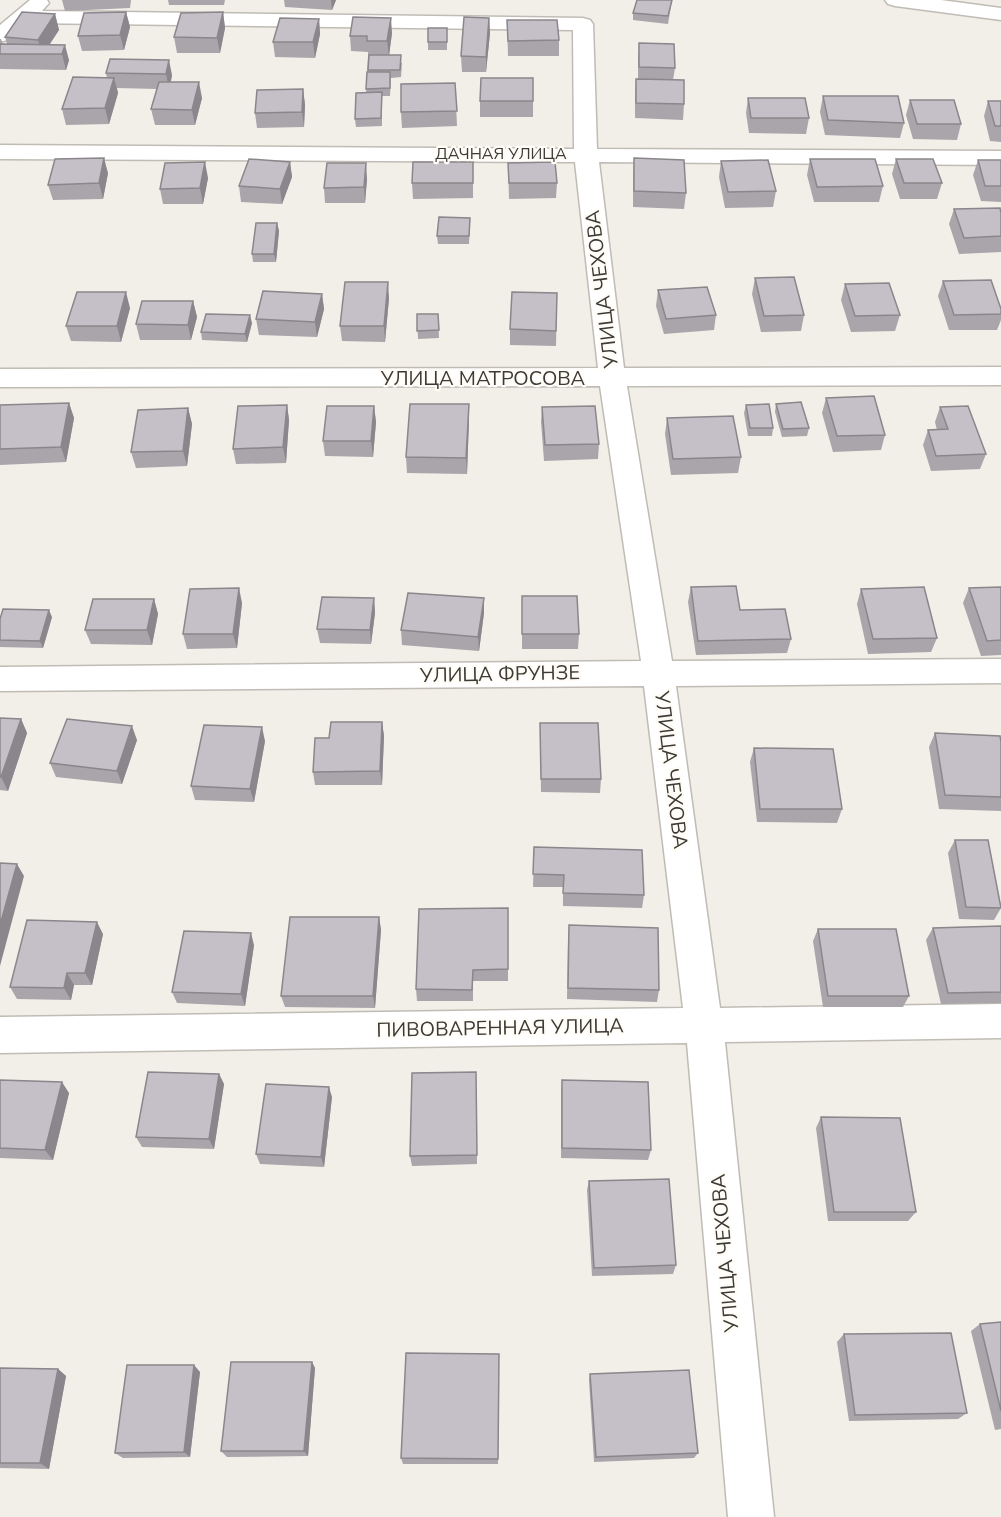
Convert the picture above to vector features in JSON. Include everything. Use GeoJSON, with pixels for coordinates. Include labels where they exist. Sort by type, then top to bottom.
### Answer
{"type":"FeatureCollection","features":[{"type":"Feature","properties":{"kind":"street"},"geometry":{"type":"LineString","coordinates":[[0,36],[43,0]]}},
{"type":"Feature","properties":{"kind":"street"},"geometry":{"type":"LineString","coordinates":[[895,0],[1001,14]]}},
{"type":"Feature","properties":{"kind":"street","name":"УЛИЦА ЧЕХОВА"},"geometry":{"type":"LineString","coordinates":[[23,17],[583,24],[586,154],[612,378],[658,673],[704,1025],[751,1517]]}},
{"type":"Feature","properties":{"kind":"street","name":"ДАЧНАЯ УЛИЦА"},"geometry":{"type":"LineString","coordinates":[[0,152],[1001,158]]}},
{"type":"Feature","properties":{"kind":"street","name":"УЛИЦА МАТРОСОВА"},"geometry":{"type":"LineString","coordinates":[[0,378],[1001,376]]}},
{"type":"Feature","properties":{"kind":"street","name":"УЛИЦА ФРУНЗЕ"},"geometry":{"type":"LineString","coordinates":[[0,679],[1001,671]]}},
{"type":"Feature","properties":{"kind":"street","name":"ПИВОВАРЕННАЯ УЛИЦА"},"geometry":{"type":"LineString","coordinates":[[0,1035],[1001,1021]]}},
{"type":"Feature","properties":{"kind":"building"},"geometry":{"type":"Polygon","coordinates":[[[637,0],[672,0],[668,16],[633,13],[637,0]]]}},
{"type":"Feature","properties":{"kind":"building"},"geometry":{"type":"Polygon","coordinates":[[[22,12],[55,14],[38,40],[5,37],[22,12]]]}},
{"type":"Feature","properties":{"kind":"building"},"geometry":{"type":"Polygon","coordinates":[[[126,12],[120,35],[78,36],[84,13],[126,12]]]}},
{"type":"Feature","properties":{"kind":"building"},"geometry":{"type":"Polygon","coordinates":[[[223,12],[217,38],[174,37],[181,13],[223,12]]]}},
{"type":"Feature","properties":{"kind":"building"},"geometry":{"type":"Polygon","coordinates":[[[353,17],[391,18],[387,41],[367,41],[367,36],[350,36],[353,17]]]}},
{"type":"Feature","properties":{"kind":"building"},"geometry":{"type":"Polygon","coordinates":[[[464,17],[489,18],[486,57],[461,56],[464,17]]]}},
{"type":"Feature","properties":{"kind":"building"},"geometry":{"type":"Polygon","coordinates":[[[280,18],[319,19],[313,42],[273,42],[280,18]]]}},
{"type":"Feature","properties":{"kind":"building"},"geometry":{"type":"Polygon","coordinates":[[[507,20],[557,20],[559,40],[508,41],[507,20]]]}},
{"type":"Feature","properties":{"kind":"building"},"geometry":{"type":"Polygon","coordinates":[[[428,28],[447,28],[447,42],[428,42],[428,28]]]}},
{"type":"Feature","properties":{"kind":"building"},"geometry":{"type":"Polygon","coordinates":[[[639,43],[674,44],[675,68],[639,67],[639,43]]]}},
{"type":"Feature","properties":{"kind":"building"},"geometry":{"type":"Polygon","coordinates":[[[0,44],[65,45],[62,54],[0,54],[0,44]]]}},
{"type":"Feature","properties":{"kind":"building"},"geometry":{"type":"Polygon","coordinates":[[[369,55],[401,55],[400,70],[368,70],[369,55]]]}},
{"type":"Feature","properties":{"kind":"building"},"geometry":{"type":"Polygon","coordinates":[[[110,59],[169,60],[166,74],[106,73],[110,59]]]}},
{"type":"Feature","properties":{"kind":"building"},"geometry":{"type":"Polygon","coordinates":[[[367,72],[390,72],[390,88],[366,89],[367,72]]]}},
{"type":"Feature","properties":{"kind":"building"},"geometry":{"type":"Polygon","coordinates":[[[73,77],[114,78],[105,108],[62,109],[73,77]]]}},
{"type":"Feature","properties":{"kind":"building"},"geometry":{"type":"Polygon","coordinates":[[[481,78],[533,78],[533,101],[480,101],[481,78]]]}},
{"type":"Feature","properties":{"kind":"building"},"geometry":{"type":"Polygon","coordinates":[[[636,79],[684,80],[684,104],[636,103],[636,79]]]}},
{"type":"Feature","properties":{"kind":"building"},"geometry":{"type":"Polygon","coordinates":[[[159,82],[199,82],[192,110],[151,109],[159,82]]]}},
{"type":"Feature","properties":{"kind":"building"},"geometry":{"type":"Polygon","coordinates":[[[455,83],[457,111],[401,112],[401,84],[455,83]]]}},
{"type":"Feature","properties":{"kind":"building"},"geometry":{"type":"Polygon","coordinates":[[[303,89],[302,112],[255,113],[257,90],[303,89]]]}},
{"type":"Feature","properties":{"kind":"building"},"geometry":{"type":"Polygon","coordinates":[[[382,92],[381,118],[355,119],[356,93],[382,92]]]}},
{"type":"Feature","properties":{"kind":"building"},"geometry":{"type":"Polygon","coordinates":[[[823,96],[898,96],[904,123],[828,120],[823,96]]]}},
{"type":"Feature","properties":{"kind":"building"},"geometry":{"type":"Polygon","coordinates":[[[748,98],[805,98],[809,118],[751,118],[748,98]]]}},
{"type":"Feature","properties":{"kind":"building"},"geometry":{"type":"Polygon","coordinates":[[[910,100],[954,100],[961,124],[917,124],[910,100]]]}},
{"type":"Feature","properties":{"kind":"building"},"geometry":{"type":"Polygon","coordinates":[[[988,101],[1001,101],[1001,126],[995,126],[988,101]]]}},
{"type":"Feature","properties":{"kind":"building"},"geometry":{"type":"Polygon","coordinates":[[[104,158],[99,183],[48,185],[55,159],[104,158]]]}},
{"type":"Feature","properties":{"kind":"building"},"geometry":{"type":"Polygon","coordinates":[[[634,158],[684,160],[686,193],[634,191],[634,158]]]}},
{"type":"Feature","properties":{"kind":"building"},"geometry":{"type":"Polygon","coordinates":[[[249,159],[290,162],[280,189],[239,186],[249,159]]]}},
{"type":"Feature","properties":{"kind":"building"},"geometry":{"type":"Polygon","coordinates":[[[810,159],[875,159],[883,186],[817,187],[810,159]]]}},
{"type":"Feature","properties":{"kind":"building"},"geometry":{"type":"Polygon","coordinates":[[[896,159],[933,159],[942,183],[904,183],[896,159]]]}},
{"type":"Feature","properties":{"kind":"building"},"geometry":{"type":"Polygon","coordinates":[[[768,160],[776,191],[728,192],[721,161],[768,160]]]}},
{"type":"Feature","properties":{"kind":"building"},"geometry":{"type":"Polygon","coordinates":[[[978,160],[1001,160],[1001,186],[985,186],[978,160]]]}},
{"type":"Feature","properties":{"kind":"building"},"geometry":{"type":"Polygon","coordinates":[[[205,162],[200,188],[160,189],[165,163],[205,162]]]}},
{"type":"Feature","properties":{"kind":"building"},"geometry":{"type":"Polygon","coordinates":[[[413,162],[473,162],[473,183],[412,183],[413,162]]]}},
{"type":"Feature","properties":{"kind":"building"},"geometry":{"type":"Polygon","coordinates":[[[555,162],[557,183],[509,183],[508,163],[555,162]]]}},
{"type":"Feature","properties":{"kind":"building"},"geometry":{"type":"Polygon","coordinates":[[[327,163],[366,163],[364,187],[324,188],[327,163]]]}},
{"type":"Feature","properties":{"kind":"building"},"geometry":{"type":"Polygon","coordinates":[[[1000,208],[1001,236],[964,238],[954,209],[1000,208]]]}},
{"type":"Feature","properties":{"kind":"building"},"geometry":{"type":"Polygon","coordinates":[[[439,217],[470,218],[469,236],[437,236],[439,217]]]}},
{"type":"Feature","properties":{"kind":"building"},"geometry":{"type":"Polygon","coordinates":[[[256,223],[277,223],[274,254],[252,254],[256,223]]]}},
{"type":"Feature","properties":{"kind":"building"},"geometry":{"type":"Polygon","coordinates":[[[794,277],[804,315],[764,316],[755,278],[794,277]]]}},
{"type":"Feature","properties":{"kind":"building"},"geometry":{"type":"Polygon","coordinates":[[[991,280],[1001,314],[954,315],[943,281],[991,280]]]}},
{"type":"Feature","properties":{"kind":"building"},"geometry":{"type":"Polygon","coordinates":[[[345,282],[388,282],[384,326],[340,326],[345,282]]]}},
{"type":"Feature","properties":{"kind":"building"},"geometry":{"type":"Polygon","coordinates":[[[889,283],[900,315],[855,316],[845,284],[889,283]]]}},
{"type":"Feature","properties":{"kind":"building"},"geometry":{"type":"Polygon","coordinates":[[[707,287],[716,315],[666,319],[658,290],[707,287]]]}},
{"type":"Feature","properties":{"kind":"building"},"geometry":{"type":"Polygon","coordinates":[[[263,291],[322,294],[315,322],[256,319],[263,291]]]}},
{"type":"Feature","properties":{"kind":"building"},"geometry":{"type":"Polygon","coordinates":[[[77,292],[126,292],[117,326],[66,326],[77,292]]]}},
{"type":"Feature","properties":{"kind":"building"},"geometry":{"type":"Polygon","coordinates":[[[512,292],[557,293],[556,331],[510,329],[512,292]]]}},
{"type":"Feature","properties":{"kind":"building"},"geometry":{"type":"Polygon","coordinates":[[[142,301],[193,301],[188,325],[136,324],[142,301]]]}},
{"type":"Feature","properties":{"kind":"building"},"geometry":{"type":"Polygon","coordinates":[[[206,314],[250,315],[245,334],[201,332],[206,314]]]}},
{"type":"Feature","properties":{"kind":"building"},"geometry":{"type":"Polygon","coordinates":[[[417,314],[438,314],[439,330],[417,331],[417,314]]]}},
{"type":"Feature","properties":{"kind":"building"},"geometry":{"type":"Polygon","coordinates":[[[874,396],[885,435],[837,436],[826,398],[874,396]]]}},
{"type":"Feature","properties":{"kind":"building"},"geometry":{"type":"Polygon","coordinates":[[[801,402],[809,428],[783,429],[776,404],[801,402]]]}},
{"type":"Feature","properties":{"kind":"building"},"geometry":{"type":"Polygon","coordinates":[[[69,403],[61,447],[0,449],[0,405],[69,403]]]}},
{"type":"Feature","properties":{"kind":"building"},"geometry":{"type":"Polygon","coordinates":[[[410,404],[469,404],[466,458],[406,457],[410,404]]]}},
{"type":"Feature","properties":{"kind":"building"},"geometry":{"type":"Polygon","coordinates":[[[769,404],[773,428],[750,428],[746,405],[769,404]]]}},
{"type":"Feature","properties":{"kind":"building"},"geometry":{"type":"Polygon","coordinates":[[[287,405],[283,447],[233,449],[238,406],[287,405]]]}},
{"type":"Feature","properties":{"kind":"building"},"geometry":{"type":"Polygon","coordinates":[[[327,406],[374,406],[371,441],[323,441],[327,406]]]}},
{"type":"Feature","properties":{"kind":"building"},"geometry":{"type":"Polygon","coordinates":[[[595,406],[599,444],[545,445],[542,407],[595,406]]]}},
{"type":"Feature","properties":{"kind":"building"},"geometry":{"type":"Polygon","coordinates":[[[968,406],[986,454],[936,456],[928,430],[948,429],[940,407],[968,406]]]}},
{"type":"Feature","properties":{"kind":"building"},"geometry":{"type":"Polygon","coordinates":[[[188,408],[183,451],[131,452],[138,410],[188,408]]]}},
{"type":"Feature","properties":{"kind":"building"},"geometry":{"type":"Polygon","coordinates":[[[733,416],[741,457],[673,459],[667,418],[733,416]]]}},
{"type":"Feature","properties":{"kind":"building"},"geometry":{"type":"Polygon","coordinates":[[[736,586],[740,610],[785,609],[791,639],[698,641],[691,587],[736,586]]]}},
{"type":"Feature","properties":{"kind":"building"},"geometry":{"type":"Polygon","coordinates":[[[924,587],[937,638],[873,639],[861,589],[924,587]]]}},
{"type":"Feature","properties":{"kind":"building"},"geometry":{"type":"Polygon","coordinates":[[[1001,587],[1001,640],[987,641],[969,588],[1001,587]]]}},
{"type":"Feature","properties":{"kind":"building"},"geometry":{"type":"Polygon","coordinates":[[[239,588],[233,634],[183,634],[190,589],[239,588]]]}},
{"type":"Feature","properties":{"kind":"building"},"geometry":{"type":"Polygon","coordinates":[[[408,593],[484,598],[478,637],[401,630],[408,593]]]}},
{"type":"Feature","properties":{"kind":"building"},"geometry":{"type":"Polygon","coordinates":[[[522,596],[577,596],[579,634],[522,634],[522,596]]]}},
{"type":"Feature","properties":{"kind":"building"},"geometry":{"type":"Polygon","coordinates":[[[322,597],[374,598],[370,630],[317,629],[322,597]]]}},
{"type":"Feature","properties":{"kind":"building"},"geometry":{"type":"Polygon","coordinates":[[[93,599],[154,599],[147,630],[85,630],[93,599]]]}},
{"type":"Feature","properties":{"kind":"building"},"geometry":{"type":"Polygon","coordinates":[[[3,609],[49,610],[40,641],[0,640],[0,619],[3,609]]]}},
{"type":"Feature","properties":{"kind":"building"},"geometry":{"type":"Polygon","coordinates":[[[0,718],[21,719],[1,777],[0,777],[0,718]]]}},
{"type":"Feature","properties":{"kind":"building"},"geometry":{"type":"Polygon","coordinates":[[[67,719],[132,726],[117,771],[50,763],[67,719]]]}},
{"type":"Feature","properties":{"kind":"building"},"geometry":{"type":"Polygon","coordinates":[[[331,722],[382,722],[380,771],[313,772],[315,738],[329,738],[331,722]]]}},
{"type":"Feature","properties":{"kind":"building"},"geometry":{"type":"Polygon","coordinates":[[[540,723],[598,723],[601,779],[541,779],[540,723]]]}},
{"type":"Feature","properties":{"kind":"building"},"geometry":{"type":"Polygon","coordinates":[[[204,725],[262,727],[250,789],[191,786],[204,725]]]}},
{"type":"Feature","properties":{"kind":"building"},"geometry":{"type":"Polygon","coordinates":[[[935,733],[1000,736],[1001,797],[945,795],[935,733]]]}},
{"type":"Feature","properties":{"kind":"building"},"geometry":{"type":"Polygon","coordinates":[[[754,748],[833,749],[842,809],[760,809],[754,748]]]}},
{"type":"Feature","properties":{"kind":"building"},"geometry":{"type":"Polygon","coordinates":[[[955,840],[988,840],[1001,908],[966,907],[955,840]]]}},
{"type":"Feature","properties":{"kind":"building"},"geometry":{"type":"Polygon","coordinates":[[[534,847],[642,850],[644,895],[563,893],[564,875],[533,874],[534,847]]]}},
{"type":"Feature","properties":{"kind":"building"},"geometry":{"type":"Polygon","coordinates":[[[0,863],[17,864],[0,925],[0,863]]]}},
{"type":"Feature","properties":{"kind":"building"},"geometry":{"type":"Polygon","coordinates":[[[508,908],[508,969],[473,970],[472,990],[416,989],[419,909],[508,908]]]}},
{"type":"Feature","properties":{"kind":"building"},"geometry":{"type":"Polygon","coordinates":[[[290,917],[379,917],[373,996],[281,996],[290,917]]]}},
{"type":"Feature","properties":{"kind":"building"},"geometry":{"type":"Polygon","coordinates":[[[27,920],[97,922],[85,973],[67,973],[64,988],[10,987],[27,920]]]}},
{"type":"Feature","properties":{"kind":"building"},"geometry":{"type":"Polygon","coordinates":[[[569,925],[658,928],[659,990],[568,988],[569,925]]]}},
{"type":"Feature","properties":{"kind":"building"},"geometry":{"type":"Polygon","coordinates":[[[1001,926],[1001,992],[948,993],[933,928],[1001,926]]]}},
{"type":"Feature","properties":{"kind":"building"},"geometry":{"type":"Polygon","coordinates":[[[818,929],[896,929],[909,996],[828,996],[818,929]]]}},
{"type":"Feature","properties":{"kind":"building"},"geometry":{"type":"Polygon","coordinates":[[[184,931],[251,933],[241,994],[172,992],[184,931]]]}},
{"type":"Feature","properties":{"kind":"building"},"geometry":{"type":"Polygon","coordinates":[[[148,1072],[219,1074],[209,1139],[136,1137],[148,1072]]]}},
{"type":"Feature","properties":{"kind":"building"},"geometry":{"type":"Polygon","coordinates":[[[476,1072],[477,1155],[410,1156],[412,1073],[476,1072]]]}},
{"type":"Feature","properties":{"kind":"building"},"geometry":{"type":"Polygon","coordinates":[[[0,1080],[62,1082],[45,1150],[0,1148],[0,1080]]]}},
{"type":"Feature","properties":{"kind":"building"},"geometry":{"type":"Polygon","coordinates":[[[562,1080],[648,1082],[651,1150],[562,1148],[562,1080]]]}},
{"type":"Feature","properties":{"kind":"building"},"geometry":{"type":"Polygon","coordinates":[[[266,1084],[329,1087],[321,1157],[256,1154],[266,1084]]]}},
{"type":"Feature","properties":{"kind":"building"},"geometry":{"type":"Polygon","coordinates":[[[821,1117],[900,1118],[916,1212],[834,1212],[821,1117]]]}},
{"type":"Feature","properties":{"kind":"building"},"geometry":{"type":"Polygon","coordinates":[[[669,1179],[676,1265],[594,1268],[589,1181],[669,1179]]]}},
{"type":"Feature","properties":{"kind":"building"},"geometry":{"type":"Polygon","coordinates":[[[1001,1322],[1001,1411],[980,1324],[1001,1322]]]}},
{"type":"Feature","properties":{"kind":"building"},"geometry":{"type":"Polygon","coordinates":[[[951,1333],[967,1413],[855,1415],[844,1334],[951,1333]]]}},
{"type":"Feature","properties":{"kind":"building"},"geometry":{"type":"Polygon","coordinates":[[[406,1353],[499,1354],[498,1459],[401,1458],[406,1353]]]}},
{"type":"Feature","properties":{"kind":"building"},"geometry":{"type":"Polygon","coordinates":[[[231,1362],[312,1362],[304,1451],[221,1451],[231,1362]]]}},
{"type":"Feature","properties":{"kind":"building"},"geometry":{"type":"Polygon","coordinates":[[[127,1365],[194,1365],[184,1452],[115,1453],[127,1365]]]}},
{"type":"Feature","properties":{"kind":"building"},"geometry":{"type":"Polygon","coordinates":[[[0,1368],[58,1369],[40,1463],[0,1463],[0,1368]]]}},
{"type":"Feature","properties":{"kind":"building"},"geometry":{"type":"Polygon","coordinates":[[[689,1370],[698,1453],[596,1457],[590,1374],[689,1370]]]}}]}
